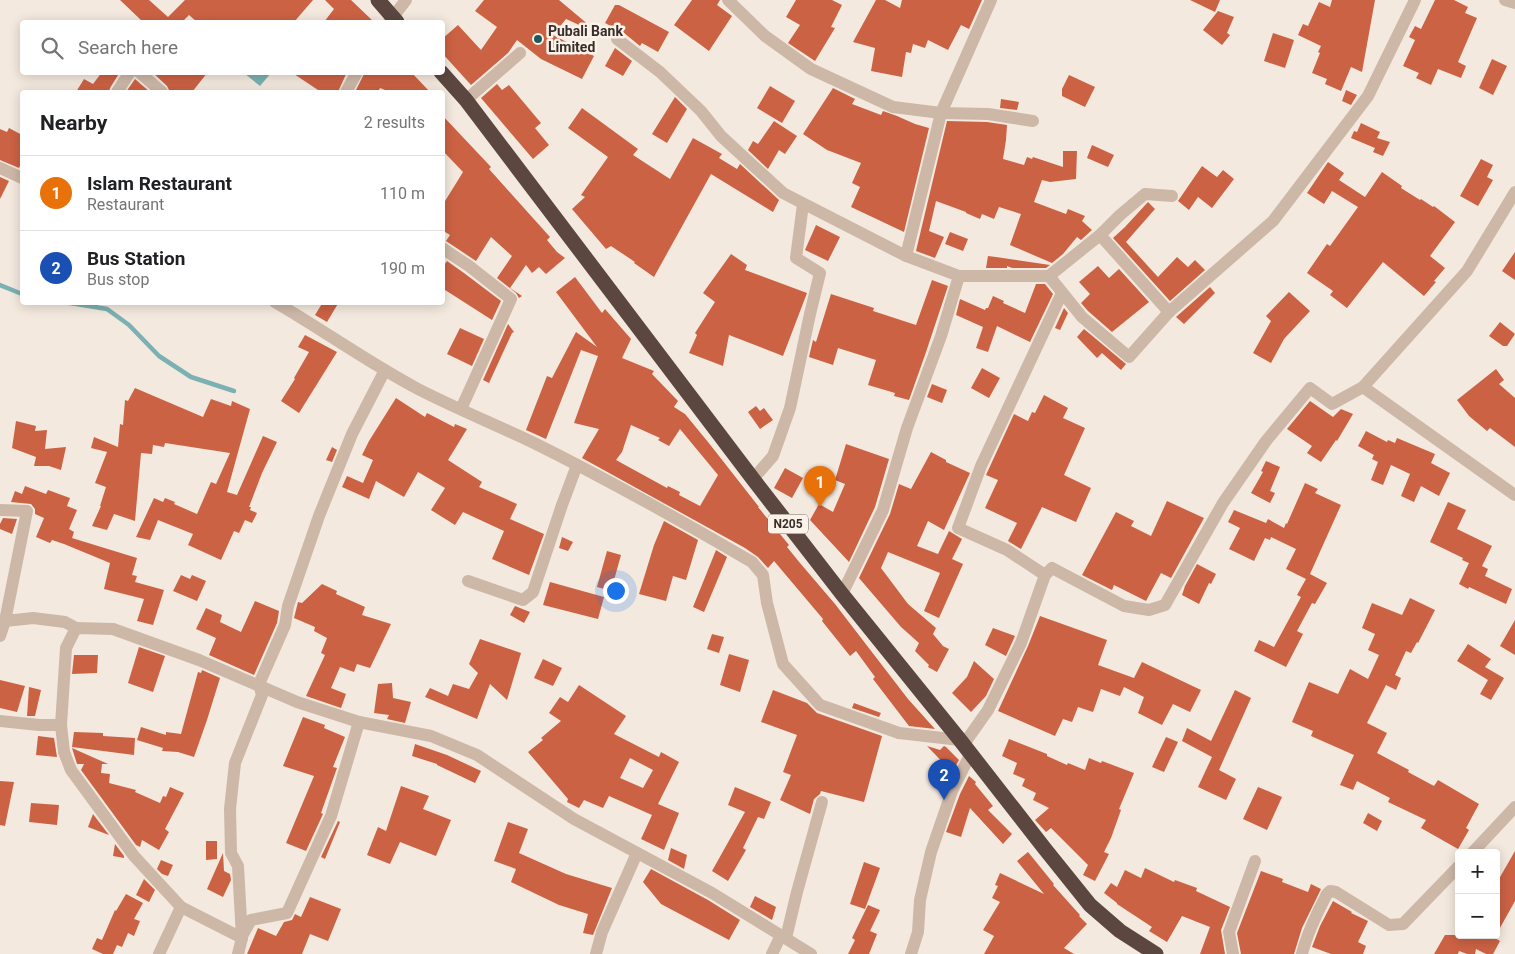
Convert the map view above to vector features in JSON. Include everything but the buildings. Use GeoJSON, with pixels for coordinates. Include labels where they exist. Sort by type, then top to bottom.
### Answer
{"type":"FeatureCollection","features":[{"type":"Feature","properties":{"kind":"highway"},"geometry":{"type":"LineString","coordinates":[[378,0],[392,20]]}},
{"type":"Feature","properties":{"kind":"highway","name":"N205"},"geometry":{"type":"LineString","coordinates":[[444,75],[466,100],[753,480],[1090,905],[1120,931],[1156,954]]}},
{"type":"Feature","properties":{"kind":"street"},"geometry":{"type":"LineString","coordinates":[[394,20],[406,0]]}},
{"type":"Feature","properties":{"kind":"street"},"geometry":{"type":"LineString","coordinates":[[728,0],[765,36],[811,69],[893,107],[988,114],[1033,122]]}},
{"type":"Feature","properties":{"kind":"street"},"geometry":{"type":"LineString","coordinates":[[906,256],[941,112],[991,0]]}},
{"type":"Feature","properties":{"kind":"street"},"geometry":{"type":"LineString","coordinates":[[1049,276],[1082,317],[1129,357],[1169,312],[1273,221],[1368,96],[1415,0]]}},
{"type":"Feature","properties":{"kind":"street"},"geometry":{"type":"LineString","coordinates":[[1505,0],[1515,3]]}},
{"type":"Feature","properties":{"kind":"street"},"geometry":{"type":"LineString","coordinates":[[617,39],[660,72],[701,111],[721,136],[783,193],[906,256],[959,276],[1049,276],[1100,235],[1145,194],[1172,196]]}},
{"type":"Feature","properties":{"kind":"street"},"geometry":{"type":"LineString","coordinates":[[466,100],[520,53]]}},
{"type":"Feature","properties":{"kind":"street"},"geometry":{"type":"LineString","coordinates":[[118,90],[128,75]]}},
{"type":"Feature","properties":{"kind":"street"},"geometry":{"type":"LineString","coordinates":[[142,75],[160,90]]}},
{"type":"Feature","properties":{"kind":"street"},"geometry":{"type":"LineString","coordinates":[[347,90],[355,75]]}},
{"type":"Feature","properties":{"kind":"street"},"geometry":{"type":"LineString","coordinates":[[0,168],[20,177]]}},
{"type":"Feature","properties":{"kind":"street"},"geometry":{"type":"LineString","coordinates":[[911,954],[918,932],[920,900],[931,852],[965,746],[988,710],[1021,643],[1045,575],[1052,568],[1124,606],[1149,610],[1165,605],[1223,503],[1266,441],[1310,388],[1332,404],[1363,387],[1467,271],[1515,192]]}},
{"type":"Feature","properties":{"kind":"street"},"geometry":{"type":"LineString","coordinates":[[753,480],[773,456],[790,408],[820,273],[796,258],[802,204]]}},
{"type":"Feature","properties":{"kind":"street"},"geometry":{"type":"LineString","coordinates":[[1100,235],[1169,312]]}},
{"type":"Feature","properties":{"kind":"street"},"geometry":{"type":"LineString","coordinates":[[445,250],[511,299],[461,409]]}},
{"type":"Feature","properties":{"kind":"street"},"geometry":{"type":"LineString","coordinates":[[842,594],[883,510],[907,428],[941,336],[959,276]]}},
{"type":"Feature","properties":{"kind":"street"},"geometry":{"type":"LineString","coordinates":[[1045,575],[1007,550],[958,528],[981,466],[1062,293]]}},
{"type":"Feature","properties":{"kind":"street"},"geometry":{"type":"LineString","coordinates":[[280,305],[419,389],[643,500],[752,562],[763,575],[767,603],[783,664],[820,705],[899,733],[965,746]]}},
{"type":"Feature","properties":{"kind":"street"},"geometry":{"type":"LineString","coordinates":[[242,938],[238,866],[230,853],[230,810],[235,763],[262,695],[259,684],[285,625],[288,606],[326,498],[352,434],[385,370]]}},
{"type":"Feature","properties":{"kind":"street"},"geometry":{"type":"LineString","coordinates":[[1363,387],[1515,495]]}},
{"type":"Feature","properties":{"kind":"street"},"geometry":{"type":"LineString","coordinates":[[468,582],[522,600],[533,592],[576,466]]}},
{"type":"Feature","properties":{"kind":"street"},"geometry":{"type":"LineString","coordinates":[[0,510],[27,511],[5,621],[0,636]]}},
{"type":"Feature","properties":{"kind":"street"},"geometry":{"type":"LineString","coordinates":[[5,621],[33,618],[65,622],[76,628],[113,629],[199,660],[259,684],[297,702],[359,722],[431,736],[477,755],[574,819],[712,893],[812,954]]}},
{"type":"Feature","properties":{"kind":"street"},"geometry":{"type":"LineString","coordinates":[[76,628],[66,648],[61,725],[64,752],[71,770],[134,856],[181,907],[242,938]]}},
{"type":"Feature","properties":{"kind":"street"},"geometry":{"type":"LineString","coordinates":[[0,721],[61,725]]}},
{"type":"Feature","properties":{"kind":"street"},"geometry":{"type":"LineString","coordinates":[[238,954],[242,938],[251,920],[288,913],[331,816],[359,722]]}},
{"type":"Feature","properties":{"kind":"street"},"geometry":{"type":"LineString","coordinates":[[772,954],[783,937],[822,802]]}},
{"type":"Feature","properties":{"kind":"street"},"geometry":{"type":"LineString","coordinates":[[1476,849],[1515,808]]}},
{"type":"Feature","properties":{"kind":"street"},"geometry":{"type":"LineString","coordinates":[[596,954],[602,932],[637,853]]}},
{"type":"Feature","properties":{"kind":"street"},"geometry":{"type":"LineString","coordinates":[[1233,954],[1229,932],[1255,861]]}},
{"type":"Feature","properties":{"kind":"street"},"geometry":{"type":"LineString","coordinates":[[1302,954],[1316,916],[1330,891],[1336,892],[1389,925],[1403,924],[1455,870]]}},
{"type":"Feature","properties":{"kind":"street"},"geometry":{"type":"LineString","coordinates":[[159,954],[181,907]]}},
{"type":"Feature","properties":{"kind":"water"},"geometry":{"type":"Polygon","coordinates":[[[246,75],[269,75],[260,86],[246,75]]]}},
{"type":"Feature","properties":{"kind":"waterway"},"geometry":{"type":"LineString","coordinates":[[0,285],[20,293]]}},
{"type":"Feature","properties":{"kind":"waterway"},"geometry":{"type":"LineString","coordinates":[[82,305],[107,309],[129,325],[159,356],[191,377],[234,391]]}},
{"type":"Feature","properties":{"kind":"place","name":"Pubali Bank Limited"},"geometry":{"type":"Point","coordinates":[538,39]}},
{"type":"Feature","properties":{"kind":"place","name":"Islam Restaurant"},"geometry":{"type":"Point","coordinates":[820,507]}},
{"type":"Feature","properties":{"kind":"place","name":"Bus Station"},"geometry":{"type":"Point","coordinates":[944,800]}}]}
